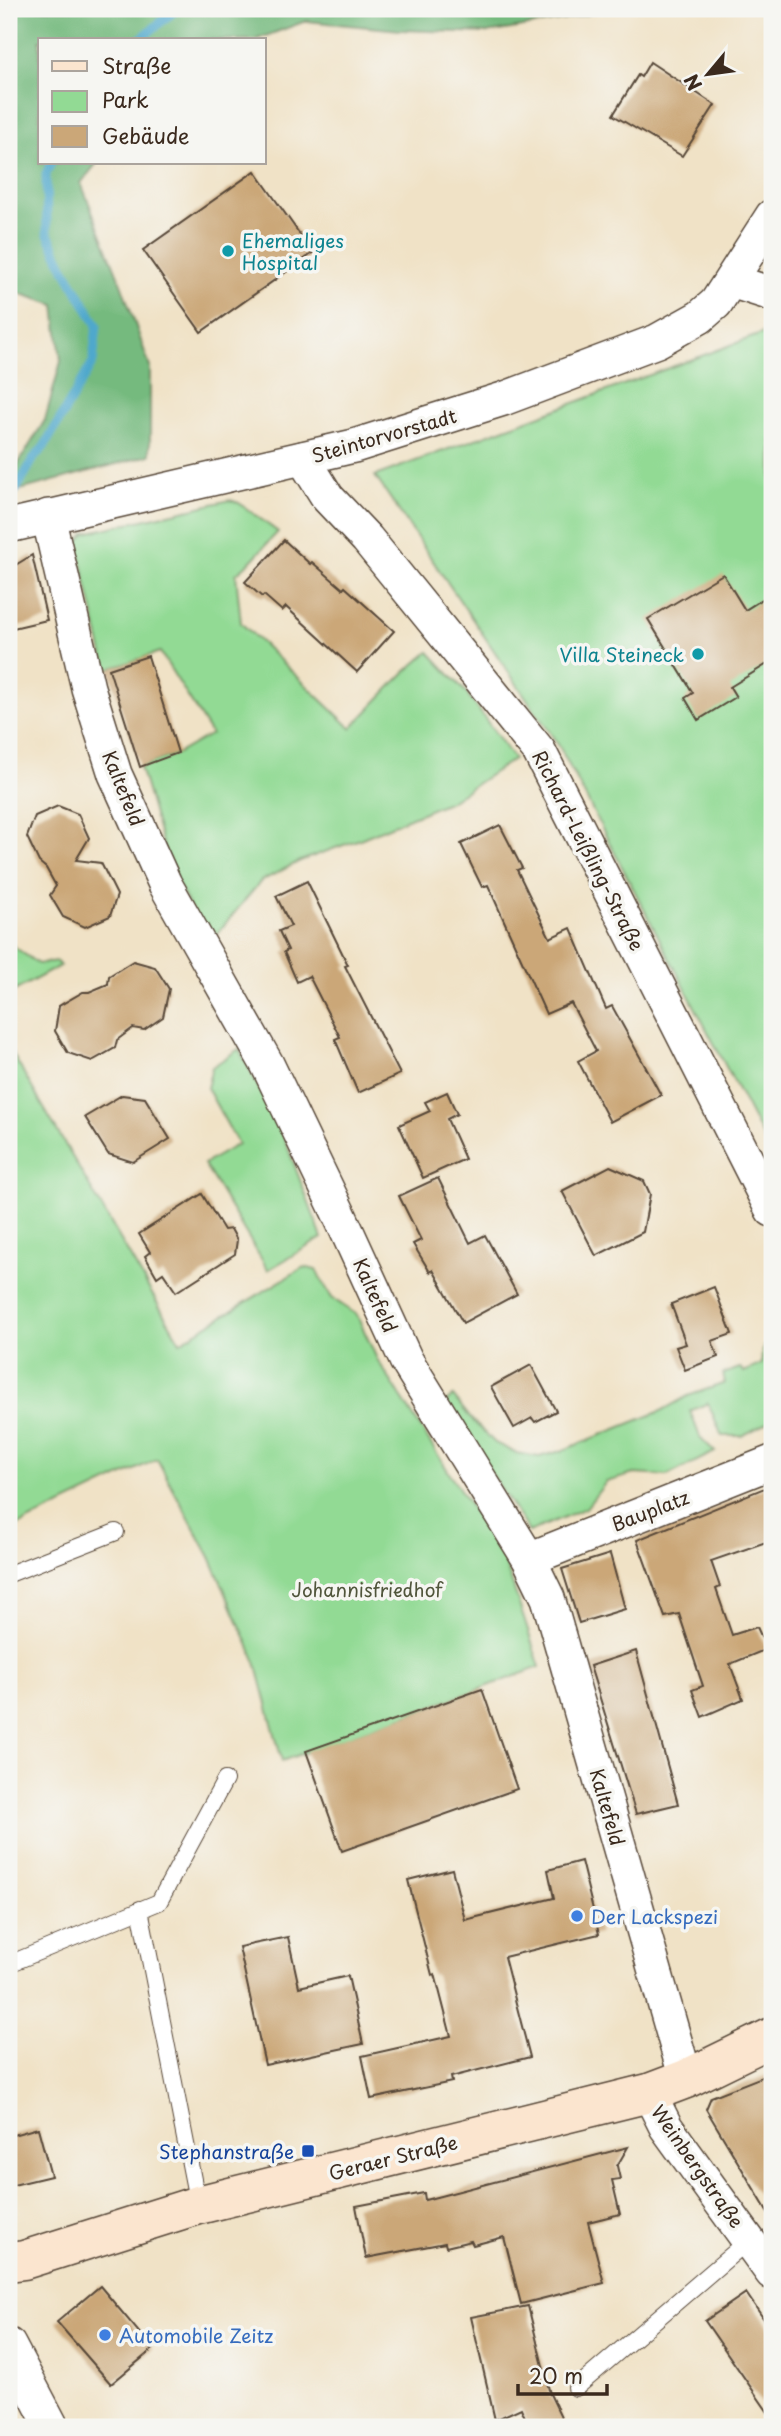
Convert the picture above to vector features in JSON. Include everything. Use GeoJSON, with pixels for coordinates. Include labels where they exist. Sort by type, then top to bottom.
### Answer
{"type":"FeatureCollection","features":[{"type":"Feature","properties":{"kind":"street","name":"Steintorvorstadt"},"geometry":{"type":"LineString","coordinates":[[30,520],[354,446],[503,399],[657,341],[700,317],[716,303],[772,216]]}},
{"type":"Feature","properties":{"kind":"street"},"geometry":{"type":"LineString","coordinates":[[732,281],[772,294]]}},
{"type":"Feature","properties":{"kind":"street","name":"Richard-Leißling-Straße"},"geometry":{"type":"LineString","coordinates":[[303,458],[328,498],[367,539],[539,751],[772,1210]]}},
{"type":"Feature","properties":{"kind":"street","name":"Kaltefeld"},"geometry":{"type":"LineString","coordinates":[[30,520],[115,774],[165,884],[267,1064],[406,1360],[529,1559],[548,1598],[686,2079]]}},
{"type":"Feature","properties":{"kind":"street","name":"Bauplatz"},"geometry":{"type":"LineString","coordinates":[[529,1559],[772,1462]]}},
{"type":"Feature","properties":{"kind":"street","name":"Geraer Straße"},"geometry":{"type":"LineString","coordinates":[[9,2262],[24,2260],[198,2205],[649,2093],[686,2079],[772,2037]]}},
{"type":"Feature","properties":{"kind":"street","name":"Weinbergstraße"},"geometry":{"type":"LineString","coordinates":[[649,2093],[666,2127],[772,2273]]}},
{"type":"Feature","properties":{"kind":"street"},"geometry":{"type":"LineString","coordinates":[[9,2345],[51,2427]]}},
{"type":"Feature","properties":{"kind":"lane"},"geometry":{"type":"LineString","coordinates":[[9,1574],[116,1532]]}},
{"type":"Feature","properties":{"kind":"lane"},"geometry":{"type":"LineString","coordinates":[[9,1964],[159,1902],[225,1780]]}},
{"type":"Feature","properties":{"kind":"lane"},"geometry":{"type":"LineString","coordinates":[[140,1909],[198,2205]]}},
{"type":"Feature","properties":{"kind":"lane"},"geometry":{"type":"LineString","coordinates":[[576,2388],[749,2241]]}},
{"type":"Feature","properties":{"kind":"green space"},"geometry":{"type":"Polygon","coordinates":[[[9,9],[607,9],[564,20],[487,33],[400,30],[306,21],[260,38],[38,38],[38,164],[96,164],[81,183],[122,286],[150,367],[150,455],[9,493],[9,479],[45,420],[61,361],[55,305],[9,290],[9,9]]]}},
{"type":"Feature","properties":{"kind":"green space"},"geometry":{"type":"Polygon","coordinates":[[[772,330],[772,1155],[559,746],[375,476],[772,330]]]}},
{"type":"Feature","properties":{"kind":"green space"},"geometry":{"type":"Polygon","coordinates":[[[230,500],[239,503],[278,532],[236,574],[241,623],[351,728],[405,672],[429,652],[465,691],[514,759],[450,801],[300,861],[261,881],[216,935],[206,938],[169,867],[140,767],[178,753],[211,734],[160,652],[106,668],[78,547],[80,539],[86,533],[230,500]]]}},
{"type":"Feature","properties":{"kind":"green space"},"geometry":{"type":"Polygon","coordinates":[[[9,943],[38,964],[56,961],[60,966],[14,991],[9,999],[9,943]]]}},
{"type":"Feature","properties":{"kind":"green space","name":"Johannisfriedhof"},"geometry":{"type":"Polygon","coordinates":[[[9,1048],[180,1342],[304,1267],[316,1270],[332,1298],[357,1315],[377,1359],[504,1559],[540,1667],[282,1761],[256,1662],[210,1557],[157,1459],[9,1530],[9,1048]]]}},
{"type":"Feature","properties":{"kind":"green space"},"geometry":{"type":"Polygon","coordinates":[[[239,1049],[283,1135],[322,1238],[268,1270],[204,1164],[238,1144],[207,1088],[212,1067],[239,1049]]]}},
{"type":"Feature","properties":{"kind":"green space"},"geometry":{"type":"Polygon","coordinates":[[[772,1342],[772,1420],[742,1436],[722,1436],[708,1403],[690,1411],[700,1437],[715,1452],[667,1476],[634,1474],[606,1482],[586,1508],[529,1532],[445,1403],[453,1396],[495,1443],[516,1453],[539,1457],[561,1451],[661,1411],[688,1396],[725,1383],[723,1374],[740,1368],[744,1372],[762,1364],[762,1350],[772,1342]]]}},
{"type":"Feature","properties":{"kind":"building"},"geometry":{"type":"Polygon","coordinates":[[[650,62],[715,105],[682,156],[613,115],[638,75],[641,77],[650,62]]]}},
{"type":"Feature","properties":{"kind":"building","name":"Ehemaliges Hospital"},"geometry":{"type":"Polygon","coordinates":[[[255,171],[313,253],[201,332],[143,250],[255,171]]]}},
{"type":"Feature","properties":{"kind":"building"},"geometry":{"type":"Polygon","coordinates":[[[284,540],[310,564],[312,562],[343,589],[345,587],[394,631],[357,672],[286,607],[282,611],[245,582],[284,540]]]}},
{"type":"Feature","properties":{"kind":"building"},"geometry":{"type":"Polygon","coordinates":[[[32,555],[47,620],[9,629],[9,569],[32,555]]]}},
{"type":"Feature","properties":{"kind":"building","name":"Villa Steineck"},"geometry":{"type":"Polygon","coordinates":[[[723,574],[745,610],[772,593],[772,661],[730,687],[736,697],[698,720],[685,698],[693,693],[648,619],[723,574]]]}},
{"type":"Feature","properties":{"kind":"building"},"geometry":{"type":"Polygon","coordinates":[[[148,656],[178,753],[140,767],[109,669],[148,656]]]}},
{"type":"Feature","properties":{"kind":"building"},"geometry":{"type":"Polygon","coordinates":[[[58,806],[78,814],[89,838],[76,860],[101,863],[117,895],[110,916],[85,927],[63,917],[50,895],[56,886],[46,868],[39,862],[27,837],[35,816],[58,806]]]}},
{"type":"Feature","properties":{"kind":"building"},"geometry":{"type":"Polygon","coordinates":[[[500,825],[522,868],[517,870],[550,938],[571,928],[606,1009],[612,1006],[661,1095],[610,1122],[578,1061],[596,1051],[571,1003],[546,1014],[488,885],[482,887],[461,844],[500,825]]]}},
{"type":"Feature","properties":{"kind":"building"},"geometry":{"type":"Polygon","coordinates":[[[307,881],[348,965],[345,966],[400,1074],[358,1093],[335,1039],[340,1037],[309,976],[297,982],[284,952],[288,950],[279,931],[291,926],[276,896],[307,881]]]}},
{"type":"Feature","properties":{"kind":"building"},"geometry":{"type":"Polygon","coordinates":[[[133,961],[155,967],[169,989],[163,1017],[144,1030],[133,1028],[117,1040],[115,1048],[92,1061],[68,1053],[55,1031],[59,1006],[83,992],[108,984],[109,976],[133,961]]]}},
{"type":"Feature","properties":{"kind":"building"},"geometry":{"type":"Polygon","coordinates":[[[447,1092],[457,1114],[447,1119],[465,1159],[423,1178],[399,1125],[430,1111],[425,1102],[447,1092]]]}},
{"type":"Feature","properties":{"kind":"building"},"geometry":{"type":"Polygon","coordinates":[[[122,1095],[145,1098],[170,1139],[133,1162],[108,1154],[85,1117],[122,1095]]]}},
{"type":"Feature","properties":{"kind":"building"},"geometry":{"type":"Polygon","coordinates":[[[610,1166],[644,1181],[650,1194],[643,1232],[596,1256],[562,1191],[610,1166]]]}},
{"type":"Feature","properties":{"kind":"building"},"geometry":{"type":"Polygon","coordinates":[[[438,1178],[470,1243],[485,1235],[517,1294],[463,1323],[433,1270],[430,1272],[413,1244],[421,1240],[399,1196],[438,1178]]]}},
{"type":"Feature","properties":{"kind":"building"},"geometry":{"type":"Polygon","coordinates":[[[202,1194],[224,1230],[231,1229],[237,1240],[235,1254],[176,1292],[163,1273],[157,1277],[145,1256],[150,1252],[139,1234],[202,1194]]]}},
{"type":"Feature","properties":{"kind":"building"},"geometry":{"type":"Polygon","coordinates":[[[714,1287],[732,1334],[712,1341],[718,1357],[685,1370],[676,1347],[686,1344],[671,1304],[714,1287]]]}},
{"type":"Feature","properties":{"kind":"building"},"geometry":{"type":"Polygon","coordinates":[[[531,1365],[556,1411],[535,1422],[532,1418],[514,1428],[491,1387],[531,1365]]]}},
{"type":"Feature","properties":{"kind":"building"},"geometry":{"type":"Polygon","coordinates":[[[772,1485],[772,1540],[711,1561],[720,1587],[716,1589],[732,1635],[757,1627],[767,1649],[730,1664],[743,1699],[702,1717],[692,1690],[703,1686],[679,1614],[665,1617],[637,1540],[772,1485]]]}},
{"type":"Feature","properties":{"kind":"building"},"geometry":{"type":"Polygon","coordinates":[[[610,1554],[625,1609],[579,1623],[562,1569],[610,1554]]]}},
{"type":"Feature","properties":{"kind":"building"},"geometry":{"type":"Polygon","coordinates":[[[636,1651],[678,1804],[636,1814],[590,1666],[636,1651]]]}},
{"type":"Feature","properties":{"kind":"building"},"geometry":{"type":"Polygon","coordinates":[[[482,1689],[517,1789],[342,1851],[306,1751],[482,1689]]]}},
{"type":"Feature","properties":{"kind":"building"},"geometry":{"type":"Polygon","coordinates":[[[581,1861],[599,1934],[504,1957],[530,2057],[451,2077],[452,2082],[371,2099],[362,2056],[451,2036],[435,1974],[432,1975],[408,1880],[452,1869],[465,1920],[554,1898],[548,1870],[581,1861]]]}},
{"type":"Feature","properties":{"kind":"building"},"geometry":{"type":"Polygon","coordinates":[[[288,1937],[299,1987],[348,1976],[363,2044],[265,2065],[239,1947],[288,1937]]]}},
{"type":"Feature","properties":{"kind":"building"},"geometry":{"type":"Polygon","coordinates":[[[772,2073],[772,2219],[706,2109],[711,2097],[772,2073]]]}},
{"type":"Feature","properties":{"kind":"building"},"geometry":{"type":"Polygon","coordinates":[[[38,2128],[51,2176],[9,2186],[9,2136],[38,2128]]]}},
{"type":"Feature","properties":{"kind":"building"},"geometry":{"type":"Polygon","coordinates":[[[628,2147],[617,2166],[620,2179],[612,2180],[620,2214],[588,2222],[604,2283],[521,2304],[504,2237],[473,2245],[471,2241],[446,2247],[445,2243],[366,2258],[356,2206],[424,2193],[425,2200],[628,2147]]]}},
{"type":"Feature","properties":{"kind":"building","name":"Automobile Zeitz"},"geometry":{"type":"Polygon","coordinates":[[[100,2286],[153,2349],[111,2384],[57,2322],[100,2286]]]}},
{"type":"Feature","properties":{"kind":"building"},"geometry":{"type":"Polygon","coordinates":[[[746,2293],[772,2331],[772,2418],[705,2321],[746,2293]]]}},
{"type":"Feature","properties":{"kind":"building"},"geometry":{"type":"Polygon","coordinates":[[[528,2306],[550,2394],[566,2427],[529,2427],[521,2408],[495,2420],[471,2317],[528,2306]]]}},
{"type":"Feature","properties":{"kind":"waterway"},"geometry":{"type":"LineString","coordinates":[[141,38],[177,9]]}},
{"type":"Feature","properties":{"kind":"waterway"},"geometry":{"type":"LineString","coordinates":[[16,490],[93,362],[97,325],[65,270],[47,232],[46,174],[51,164]]}},
{"type":"Feature","properties":{"kind":"place","name":"Ehemaliges Hospital"},"geometry":{"type":"Point","coordinates":[228,251]}},
{"type":"Feature","properties":{"kind":"place","name":"Villa Steineck"},"geometry":{"type":"Point","coordinates":[698,654]}},
{"type":"Feature","properties":{"kind":"place","name":"Der Lackspezi"},"geometry":{"type":"Point","coordinates":[577,1916]}},
{"type":"Feature","properties":{"kind":"place","name":"Stephanstraße"},"geometry":{"type":"Point","coordinates":[308,2151]}},
{"type":"Feature","properties":{"kind":"place","name":"Automobile Zeitz"},"geometry":{"type":"Point","coordinates":[105,2335]}}]}
